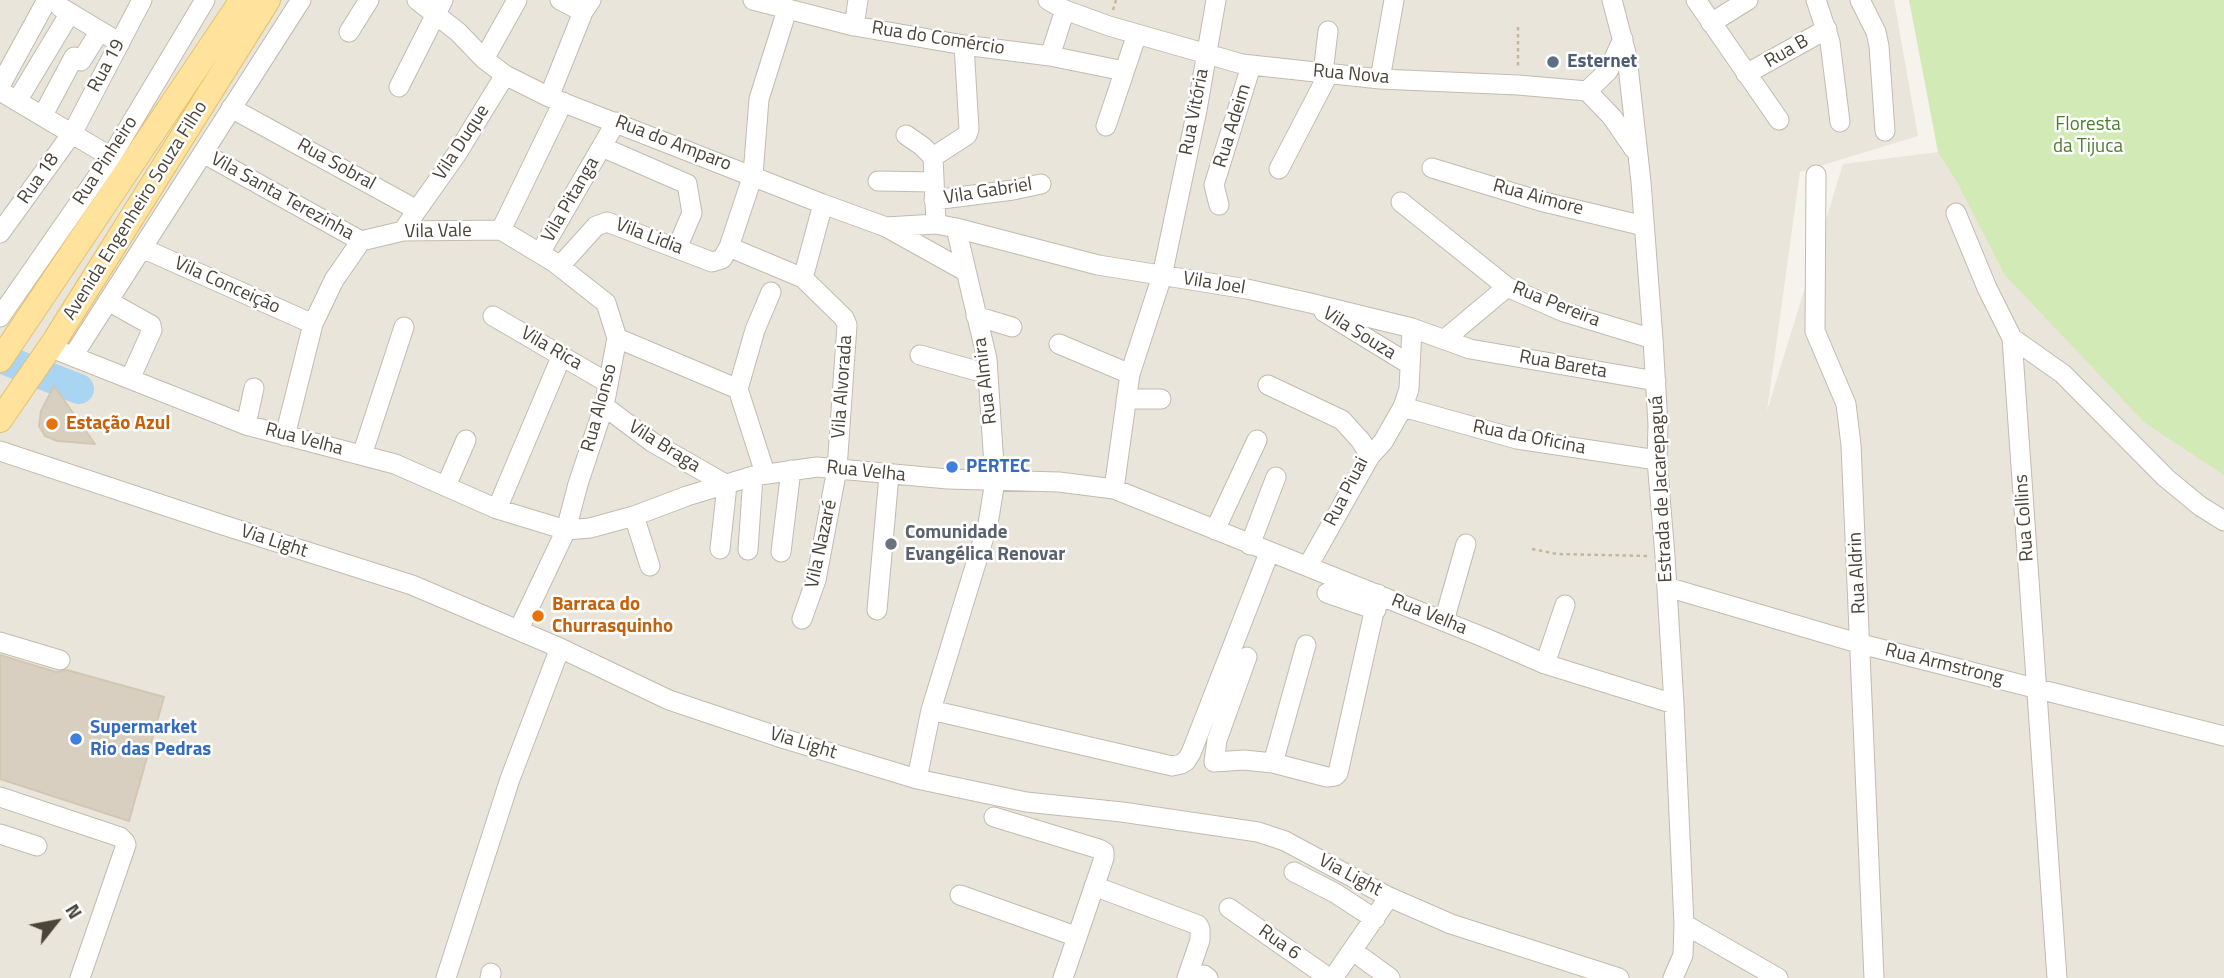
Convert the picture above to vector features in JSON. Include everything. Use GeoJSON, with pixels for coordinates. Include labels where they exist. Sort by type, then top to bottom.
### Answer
{"type":"FeatureCollection","features":[{"type":"Feature","properties":{"kind":"main road","name":"Avenida Engenheiro Souza Filho"},"geometry":{"type":"LineString","coordinates":[[0,360],[242,0]]}},
{"type":"Feature","properties":{"kind":"main road","name":"Avenida Engenheiro Souza Filho"},"geometry":{"type":"LineString","coordinates":[[4,413],[62,349],[268,0]]}},
{"type":"Feature","properties":{"kind":"street"},"geometry":{"type":"LineString","coordinates":[[111,157],[0,88],[47,0],[120,43]]}},
{"type":"Feature","properties":{"kind":"street","name":"Rua 19"},"geometry":{"type":"LineString","coordinates":[[72,132],[142,0]]}},
{"type":"Feature","properties":{"kind":"street","name":"Rua Pinheiro"},"geometry":{"type":"LineString","coordinates":[[0,317],[111,157],[205,0]]}},
{"type":"Feature","properties":{"kind":"street"},"geometry":{"type":"LineString","coordinates":[[62,349],[108,301],[301,0]]}},
{"type":"Feature","properties":{"kind":"street"},"geometry":{"type":"LineString","coordinates":[[349,32],[369,0]]}},
{"type":"Feature","properties":{"kind":"street","name":"Rua do Amparo"},"geometry":{"type":"LineString","coordinates":[[417,0],[440,7],[458,32],[484,59],[505,75],[556,99],[886,227],[936,224],[956,228]]}},
{"type":"Feature","properties":{"kind":"street"},"geometry":{"type":"LineString","coordinates":[[484,59],[517,0]]}},
{"type":"Feature","properties":{"kind":"street"},"geometry":{"type":"LineString","coordinates":[[501,230],[556,99],[587,6],[560,0]]}},
{"type":"Feature","properties":{"kind":"street","name":"Rua do Comércio"},"geometry":{"type":"LineString","coordinates":[[753,0],[854,26],[964,45],[1050,56],[1124,71]]}},
{"type":"Feature","properties":{"kind":"street"},"geometry":{"type":"LineString","coordinates":[[854,26],[858,0]]}},
{"type":"Feature","properties":{"kind":"street","name":"Rua Vitória"},"geometry":{"type":"LineString","coordinates":[[1114,489],[1130,374],[1162,276],[1216,0]]}},
{"type":"Feature","properties":{"kind":"street"},"geometry":{"type":"LineString","coordinates":[[1380,79],[1394,0]]}},
{"type":"Feature","properties":{"kind":"street"},"geometry":{"type":"LineString","coordinates":[[1697,0],[1779,120]]}},
{"type":"Feature","properties":{"kind":"street"},"geometry":{"type":"LineString","coordinates":[[1711,23],[1748,0]]}},
{"type":"Feature","properties":{"kind":"street"},"geometry":{"type":"LineString","coordinates":[[1816,0],[1827,29],[1840,122]]}},
{"type":"Feature","properties":{"kind":"street"},"geometry":{"type":"LineString","coordinates":[[1860,0],[1876,32],[1879,46],[1885,131]]}},
{"type":"Feature","properties":{"kind":"street","name":"Estrada de Jacarepaguá"},"geometry":{"type":"LineString","coordinates":[[1617,1],[1644,226],[1656,382],[1657,460],[1674,704],[1684,924],[1683,956],[1673,978]]}},
{"type":"Feature","properties":{"kind":"street"},"geometry":{"type":"LineString","coordinates":[[1050,56],[1057,5]]}},
{"type":"Feature","properties":{"kind":"street","name":"Rua Nova"},"geometry":{"type":"LineString","coordinates":[[1057,5],[1137,34],[1251,66],[1380,79],[1518,85],[1587,92]]}},
{"type":"Feature","properties":{"kind":"street"},"geometry":{"type":"LineString","coordinates":[[398,88],[440,7]]}},
{"type":"Feature","properties":{"kind":"street"},"geometry":{"type":"LineString","coordinates":[[729,247],[753,175],[759,99],[787,10]]}},
{"type":"Feature","properties":{"kind":"street"},"geometry":{"type":"LineString","coordinates":[[17,101],[70,13]]}},
{"type":"Feature","properties":{"kind":"street","name":"Rua B"},"geometry":{"type":"LineString","coordinates":[[1746,74],[1827,29]]}},
{"type":"Feature","properties":{"kind":"street"},"geometry":{"type":"LineString","coordinates":[[43,115],[77,59],[100,31]]}},
{"type":"Feature","properties":{"kind":"street"},"geometry":{"type":"LineString","coordinates":[[1279,169],[1326,73],[1328,31]]}},
{"type":"Feature","properties":{"kind":"street"},"geometry":{"type":"LineString","coordinates":[[1107,126],[1137,34]]}},
{"type":"Feature","properties":{"kind":"street"},"geometry":{"type":"LineString","coordinates":[[1623,38],[1608,71],[1587,92],[1612,117],[1636,152]]}},
{"type":"Feature","properties":{"kind":"street"},"geometry":{"type":"LineString","coordinates":[[933,157],[968,133],[964,45]]}},
{"type":"Feature","properties":{"kind":"street","name":"Rua Adeim"},"geometry":{"type":"LineString","coordinates":[[1184,170],[1217,195],[1251,66]]}},
{"type":"Feature","properties":{"kind":"street","name":"Vila Duque"},"geometry":{"type":"LineString","coordinates":[[418,209],[456,155],[505,75]]}},
{"type":"Feature","properties":{"kind":"street","name":"Rua Sobral"},"geometry":{"type":"LineString","coordinates":[[231,108],[418,209]]}},
{"type":"Feature","properties":{"kind":"street","name":"Vila Pitanga"},"geometry":{"type":"LineString","coordinates":[[540,253],[616,122]]}},
{"type":"Feature","properties":{"kind":"street","name":"Rua 18"},"geometry":{"type":"LineString","coordinates":[[2,226],[72,132]]}},
{"type":"Feature","properties":{"kind":"street"},"geometry":{"type":"LineString","coordinates":[[906,135],[933,157],[936,224]]}},
{"type":"Feature","properties":{"kind":"street","name":"Vila Pitanga"},"geometry":{"type":"LineString","coordinates":[[602,147],[687,184]]}},
{"type":"Feature","properties":{"kind":"street","name":"Vila Santa Terezinha"},"geometry":{"type":"LineString","coordinates":[[203,153],[360,241]]}},
{"type":"Feature","properties":{"kind":"street"},"geometry":{"type":"LineString","coordinates":[[677,248],[691,218],[687,184],[696,153]]}},
{"type":"Feature","properties":{"kind":"street","name":"Rua Aimore"},"geometry":{"type":"LineString","coordinates":[[1432,168],[1540,201],[1644,226]]}},
{"type":"Feature","properties":{"kind":"street","name":"Rua Aldrin"},"geometry":{"type":"LineString","coordinates":[[1816,175],[1815,331],[1846,404],[1852,445],[1874,978]]}},
{"type":"Feature","properties":{"kind":"street","name":"Vila Gabriel"},"geometry":{"type":"LineString","coordinates":[[878,181],[933,191],[1013,190],[1041,184]]}},
{"type":"Feature","properties":{"kind":"street","name":"Rua Pereira"},"geometry":{"type":"LineString","coordinates":[[1401,202],[1507,286],[1564,312],[1653,339]]}},
{"type":"Feature","properties":{"kind":"street"},"geometry":{"type":"LineString","coordinates":[[803,278],[823,204]]}},
{"type":"Feature","properties":{"kind":"street"},"geometry":{"type":"LineString","coordinates":[[403,231],[418,209]]}},
{"type":"Feature","properties":{"kind":"street"},"geometry":{"type":"LineString","coordinates":[[1956,213],[1987,288],[2012,338],[2063,374],[2166,478],[2200,506],[2224,521]]}},
{"type":"Feature","properties":{"kind":"street","name":"Vila Lidia"},"geometry":{"type":"LineString","coordinates":[[560,266],[596,226],[607,222],[712,262],[722,259],[729,247]]}},
{"type":"Feature","properties":{"kind":"street"},"geometry":{"type":"LineString","coordinates":[[886,227],[965,271]]}},
{"type":"Feature","properties":{"kind":"street","name":"Vila Joel"},"geometry":{"type":"LineString","coordinates":[[956,228],[1098,265],[1310,303],[1412,328],[1470,349]]}},
{"type":"Feature","properties":{"kind":"street","name":"Rua Almira"},"geometry":{"type":"LineString","coordinates":[[917,779],[931,710],[988,524],[995,481],[988,374],[956,228]]}},
{"type":"Feature","properties":{"kind":"street","name":"Vila Vale"},"geometry":{"type":"LineString","coordinates":[[360,241],[403,231],[501,230]]}},
{"type":"Feature","properties":{"kind":"street","name":"Rua Alonso"},"geometry":{"type":"LineString","coordinates":[[501,230],[560,266],[606,303],[617,338],[604,406],[566,530],[519,629]]}},
{"type":"Feature","properties":{"kind":"street"},"geometry":{"type":"LineString","coordinates":[[285,436],[313,324],[334,279],[360,241]]}},
{"type":"Feature","properties":{"kind":"street","name":"Vila Alvorada"},"geometry":{"type":"LineString","coordinates":[[729,247],[803,278],[844,318],[847,325],[837,469]]}},
{"type":"Feature","properties":{"kind":"street","name":"Vila Conceição"},"geometry":{"type":"LineString","coordinates":[[142,248],[313,324]]}},
{"type":"Feature","properties":{"kind":"street"},"geometry":{"type":"LineString","coordinates":[[1445,339],[1507,286]]}},
{"type":"Feature","properties":{"kind":"street"},"geometry":{"type":"LineString","coordinates":[[748,550],[759,475],[738,389],[755,330],[771,292]]}},
{"type":"Feature","properties":{"kind":"street"},"geometry":{"type":"LineString","coordinates":[[108,301],[151,325],[152,330],[130,379]]}},
{"type":"Feature","properties":{"kind":"street","name":"Vila Souza"},"geometry":{"type":"LineString","coordinates":[[1310,303],[1409,365]]}},
{"type":"Feature","properties":{"kind":"street","name":"Vila Rica"},"geometry":{"type":"LineString","coordinates":[[493,316],[608,383]]}},
{"type":"Feature","properties":{"kind":"street"},"geometry":{"type":"LineString","coordinates":[[976,316],[1012,327]]}},
{"type":"Feature","properties":{"kind":"street"},"geometry":{"type":"LineString","coordinates":[[362,455],[404,327]]}},
{"type":"Feature","properties":{"kind":"street"},"geometry":{"type":"LineString","coordinates":[[1370,456],[1383,442],[1403,407],[1409,389],[1412,328]]}},
{"type":"Feature","properties":{"kind":"street"},"geometry":{"type":"LineString","coordinates":[[617,338],[738,389]]}},
{"type":"Feature","properties":{"kind":"street","name":"Rua Collins"},"geometry":{"type":"LineString","coordinates":[[2012,338],[2057,978]]}},
{"type":"Feature","properties":{"kind":"street"},"geometry":{"type":"LineString","coordinates":[[1059,344],[1130,374]]}},
{"type":"Feature","properties":{"kind":"street","name":"Rua Velha"},"geometry":{"type":"LineString","coordinates":[[62,349],[246,425],[395,464],[497,509],[566,530],[590,528],[634,516],[687,496],[759,475],[817,467],[889,475],[1059,482],[1114,489],[1269,553],[1308,566],[1377,602],[1444,621],[1545,664],[1674,704]]}},
{"type":"Feature","properties":{"kind":"street","name":"Rua Bareta"},"geometry":{"type":"LineString","coordinates":[[1470,349],[1656,382]]}},
{"type":"Feature","properties":{"kind":"street"},"geometry":{"type":"LineString","coordinates":[[497,509],[562,355]]}},
{"type":"Feature","properties":{"kind":"street"},"geometry":{"type":"LineString","coordinates":[[920,355],[988,374]]}},
{"type":"Feature","properties":{"kind":"street","name":"Rua Piuai"},"geometry":{"type":"LineString","coordinates":[[1268,385],[1342,420],[1361,441],[1370,456],[1308,566]]}},
{"type":"Feature","properties":{"kind":"street"},"geometry":{"type":"LineString","coordinates":[[246,425],[254,388]]}},
{"type":"Feature","properties":{"kind":"street"},"geometry":{"type":"LineString","coordinates":[[1126,399],[1161,400]]}},
{"type":"Feature","properties":{"kind":"street","name":"Vila Braga"},"geometry":{"type":"LineString","coordinates":[[604,406],[652,442],[727,485]]}},
{"type":"Feature","properties":{"kind":"street","name":"Rua da Oficina"},"geometry":{"type":"LineString","coordinates":[[1403,407],[1517,439],[1657,460]]}},
{"type":"Feature","properties":{"kind":"street"},"geometry":{"type":"LineString","coordinates":[[446,486],[466,440]]}},
{"type":"Feature","properties":{"kind":"street"},"geometry":{"type":"LineString","coordinates":[[1214,530],[1257,440]]}},
{"type":"Feature","properties":{"kind":"street","name":"Via Light"},"geometry":{"type":"LineString","coordinates":[[0,451],[412,585],[519,629],[669,700],[917,779],[1026,802],[1122,812],[1258,832],[1285,841],[1389,897],[1451,924],[1619,978]]}},
{"type":"Feature","properties":{"kind":"street","name":"Vila Nazaré"},"geometry":{"type":"LineString","coordinates":[[803,619],[816,580],[837,469]]}},
{"type":"Feature","properties":{"kind":"street"},"geometry":{"type":"LineString","coordinates":[[780,552],[791,470]]}},
{"type":"Feature","properties":{"kind":"street"},"geometry":{"type":"LineString","coordinates":[[877,610],[889,475]]}},
{"type":"Feature","properties":{"kind":"street"},"geometry":{"type":"LineString","coordinates":[[1250,545],[1276,477]]}},
{"type":"Feature","properties":{"kind":"street"},"geometry":{"type":"LineString","coordinates":[[720,549],[727,485]]}},
{"type":"Feature","properties":{"kind":"street"},"geometry":{"type":"LineString","coordinates":[[634,516],[650,566]]}},
{"type":"Feature","properties":{"kind":"street"},"geometry":{"type":"LineString","coordinates":[[1444,621],[1466,544]]}},
{"type":"Feature","properties":{"kind":"street"},"geometry":{"type":"LineString","coordinates":[[1186,761],[1269,553]]}},
{"type":"Feature","properties":{"kind":"street","name":"Rua Armstrong"},"geometry":{"type":"LineString","coordinates":[[1667,587],[1861,644],[2224,736]]}},
{"type":"Feature","properties":{"kind":"street"},"geometry":{"type":"LineString","coordinates":[[931,710],[1172,766],[1186,761],[1244,760],[1273,763],[1327,777],[1338,773],[1377,602],[1327,593]]}},
{"type":"Feature","properties":{"kind":"street"},"geometry":{"type":"LineString","coordinates":[[1545,664],[1564,605]]}},
{"type":"Feature","properties":{"kind":"street"},"geometry":{"type":"LineString","coordinates":[[0,642],[60,660]]}},
{"type":"Feature","properties":{"kind":"street"},"geometry":{"type":"LineString","coordinates":[[1273,763],[1306,645]]}},
{"type":"Feature","properties":{"kind":"street"},"geometry":{"type":"LineString","coordinates":[[446,978],[510,779],[560,648]]}},
{"type":"Feature","properties":{"kind":"street"},"geometry":{"type":"LineString","coordinates":[[1214,762],[1217,740],[1247,657]]}},
{"type":"Feature","properties":{"kind":"street"},"geometry":{"type":"LineString","coordinates":[[0,797],[120,837],[125,842],[80,978]]}},
{"type":"Feature","properties":{"kind":"street"},"geometry":{"type":"LineString","coordinates":[[994,817],[1102,850],[1104,858],[1062,978]]}},
{"type":"Feature","properties":{"kind":"street"},"geometry":{"type":"LineString","coordinates":[[0,834],[37,846]]}},
{"type":"Feature","properties":{"kind":"street"},"geometry":{"type":"LineString","coordinates":[[1294,872],[1335,893],[1375,919]]}},
{"type":"Feature","properties":{"kind":"street"},"geometry":{"type":"LineString","coordinates":[[1094,886],[1198,925],[1200,977]]}},
{"type":"Feature","properties":{"kind":"street"},"geometry":{"type":"LineString","coordinates":[[960,895],[1075,936]]}},
{"type":"Feature","properties":{"kind":"street"},"geometry":{"type":"LineString","coordinates":[[1331,978],[1353,951],[1389,897]]}},
{"type":"Feature","properties":{"kind":"street","name":"Rua 6"},"geometry":{"type":"LineString","coordinates":[[1229,908],[1331,978]]}},
{"type":"Feature","properties":{"kind":"street"},"geometry":{"type":"LineString","coordinates":[[1684,924],[1778,978]]}},
{"type":"Feature","properties":{"kind":"street"},"geometry":{"type":"LineString","coordinates":[[1353,951],[1390,978]]}},
{"type":"Feature","properties":{"kind":"path"},"geometry":{"type":"LineString","coordinates":[[1518,27],[1518,85]]}},
{"type":"Feature","properties":{"kind":"path"},"geometry":{"type":"LineString","coordinates":[[1532,549],[1557,554],[1665,556]]}},
{"type":"Feature","properties":{"kind":"shaded area"},"geometry":{"type":"Polygon","coordinates":[[[0,0],[1894,0],[1918,136],[1800,172],[1767,411],[1843,164],[1938,152],[2224,284],[2224,978],[0,978],[0,0]]]}},
{"type":"Feature","properties":{"kind":"green space","name":"Floresta da Tijuca"},"geometry":{"type":"Polygon","coordinates":[[[1909,0],[2224,0],[2224,475],[2145,423],[2004,274],[1957,182],[1938,152],[1909,0]]]}},
{"type":"Feature","properties":{"kind":"building"},"geometry":{"type":"Polygon","coordinates":[[[54,386],[95,444],[58,441],[45,436],[39,426],[41,411],[54,386]]]}},
{"type":"Feature","properties":{"kind":"building","name":"Supermarket Rio das Pedras"},"geometry":{"type":"Polygon","coordinates":[[[0,655],[56,672],[67,670],[164,697],[129,821],[0,779],[0,655]]]}},
{"type":"Feature","properties":{"kind":"waterway"},"geometry":{"type":"LineString","coordinates":[[0,358],[79,389]]}},
{"type":"Feature","properties":{"kind":"place","name":"Esternet"},"geometry":{"type":"Point","coordinates":[1553,62]}},
{"type":"Feature","properties":{"kind":"place","name":"Estação Azul"},"geometry":{"type":"Point","coordinates":[52,424]}},
{"type":"Feature","properties":{"kind":"place","name":"PERTEC"},"geometry":{"type":"Point","coordinates":[952,467]}},
{"type":"Feature","properties":{"kind":"place","name":"Comunidade Evangélica Renovar"},"geometry":{"type":"Point","coordinates":[891,544]}},
{"type":"Feature","properties":{"kind":"place","name":"Barraca do Churrasquinho"},"geometry":{"type":"Point","coordinates":[538,616]}},
{"type":"Feature","properties":{"kind":"place","name":"Supermarket Rio das Pedras"},"geometry":{"type":"Point","coordinates":[76,739]}}]}
